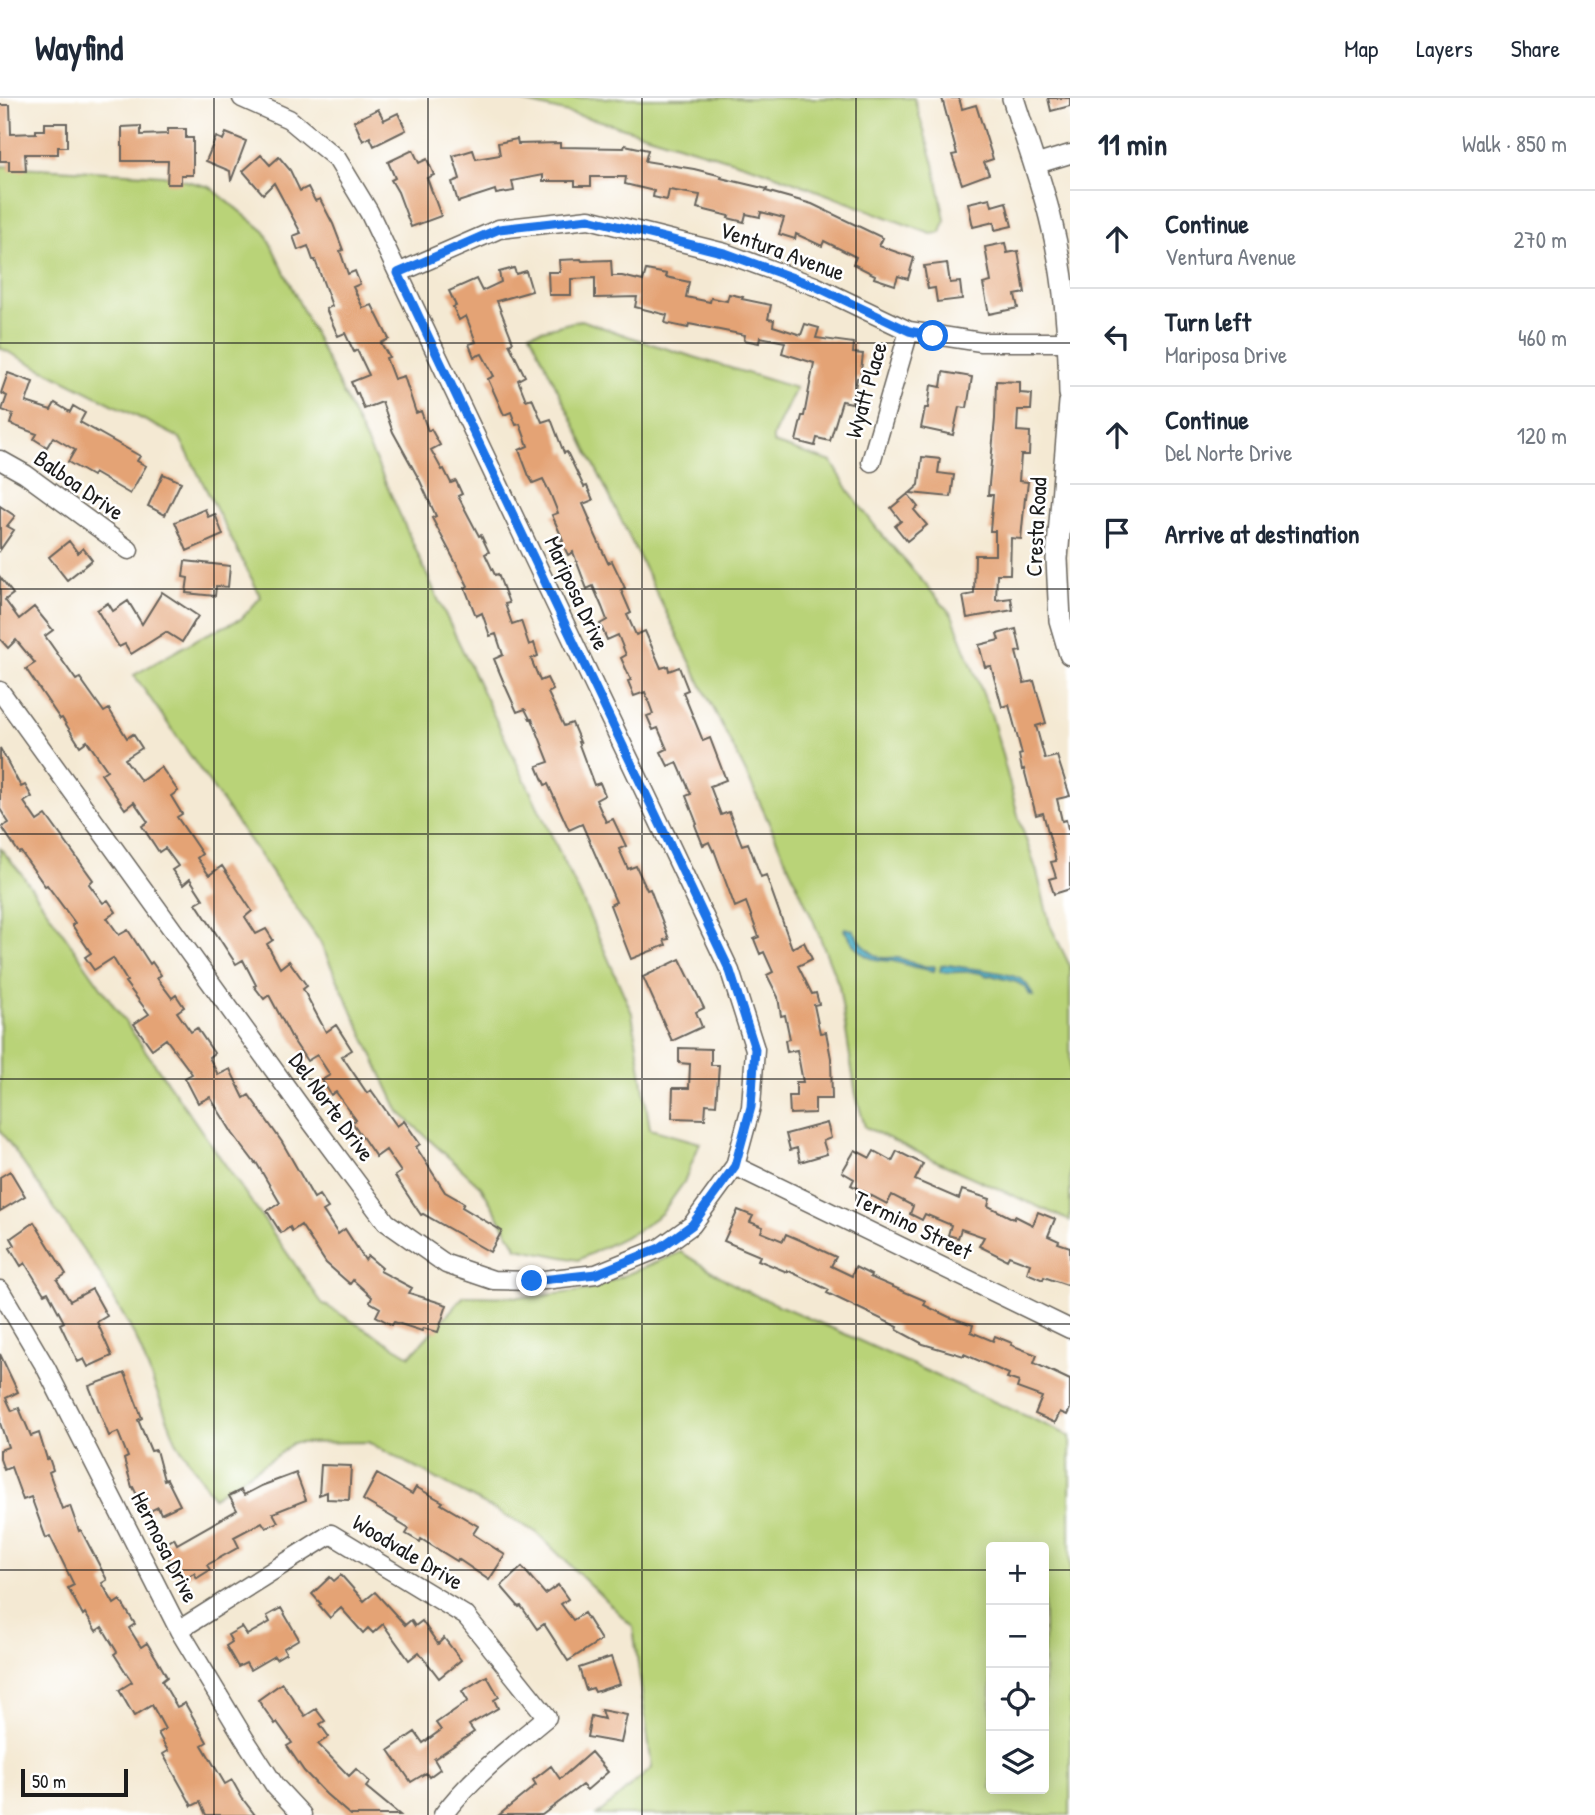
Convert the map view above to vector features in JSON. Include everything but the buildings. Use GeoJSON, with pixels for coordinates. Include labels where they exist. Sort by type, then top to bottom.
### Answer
{"type":"FeatureCollection","features":[{"type":"Feature","properties":{"kind":"street","name":"Mariposa Drive"},"geometry":{"type":"LineString","coordinates":[[243,98],[289,119],[337,159],[369,212],[730,971],[755,1049],[751,1107],[735,1166]]}},
{"type":"Feature","properties":{"kind":"street"},"geometry":{"type":"LineString","coordinates":[[1013,98],[1051,217],[1070,342],[1070,394]]}},
{"type":"Feature","properties":{"kind":"street"},"geometry":{"type":"LineString","coordinates":[[1034,165],[1070,154]]}},
{"type":"Feature","properties":{"kind":"street","name":"Ventura Avenue"},"geometry":{"type":"LineString","coordinates":[[398,273],[499,229],[589,219],[725,253],[815,286],[909,331],[981,342],[1070,342]]}},
{"type":"Feature","properties":{"kind":"street","name":"Wyatt Place"},"geometry":{"type":"LineString","coordinates":[[871,462],[909,331]]}},
{"type":"Feature","properties":{"kind":"street","name":"Cresta Road"},"geometry":{"type":"LineString","coordinates":[[1070,402],[1068,468],[1058,559],[1060,620],[1070,654]]}},
{"type":"Feature","properties":{"kind":"street","name":"Balboa Drive"},"geometry":{"type":"LineString","coordinates":[[0,460],[25,474],[129,550]]}},
{"type":"Feature","properties":{"kind":"street","name":"Del Norte Drive"},"geometry":{"type":"LineString","coordinates":[[0,691],[386,1222],[446,1264],[493,1280],[535,1281],[596,1274],[660,1248],[692,1225],[735,1166]]}},
{"type":"Feature","properties":{"kind":"street","name":"Termino Street"},"geometry":{"type":"LineString","coordinates":[[735,1166],[1070,1329]]}},
{"type":"Feature","properties":{"kind":"street","name":"Hermosa Drive"},"geometry":{"type":"LineString","coordinates":[[0,1290],[46,1368],[179,1630],[275,1786],[302,1815]]}},
{"type":"Feature","properties":{"kind":"street","name":"Woodvale Drive"},"geometry":{"type":"LineString","coordinates":[[179,1630],[331,1534],[466,1616],[547,1717],[455,1798],[443,1815]]}},
{"type":"Feature","properties":{"kind":"green space"},"geometry":{"type":"Polygon","coordinates":[[[507,98],[914,98],[934,164],[945,220],[941,233],[931,234],[760,169],[601,121],[507,98]]]}},
{"type":"Feature","properties":{"kind":"green space"},"geometry":{"type":"Polygon","coordinates":[[[0,166],[163,175],[210,187],[265,232],[582,899],[632,1013],[650,1129],[700,1143],[684,1182],[662,1213],[637,1231],[578,1260],[517,1248],[481,1187],[399,1112],[320,942],[134,675],[201,637],[241,619],[261,597],[180,438],[0,348],[0,166]]]}},
{"type":"Feature","properties":{"kind":"green space"},"geometry":{"type":"Polygon","coordinates":[[[581,320],[796,388],[773,436],[773,443],[832,462],[851,494],[878,530],[952,615],[992,717],[1050,925],[1070,966],[1070,1221],[865,1127],[856,1095],[839,986],[813,920],[749,779],[530,333],[581,320]]]}},
{"type":"Feature","properties":{"kind":"green space"},"geometry":{"type":"Polygon","coordinates":[[[0,848],[21,873],[322,1303],[410,1356],[464,1296],[532,1297],[589,1290],[681,1252],[741,1289],[1070,1436],[1070,1815],[597,1815],[652,1768],[633,1627],[536,1532],[368,1442],[292,1443],[213,1497],[176,1441],[136,1338],[98,1271],[0,1130],[0,848]]]}},
{"type":"Feature","properties":{"kind":"water"},"geometry":{"type":"Polygon","coordinates":[[[845,928],[853,930],[866,948],[875,955],[900,958],[921,966],[934,966],[934,971],[869,957],[857,948],[845,928]]]}},
{"type":"Feature","properties":{"kind":"water"},"geometry":{"type":"Polygon","coordinates":[[[949,965],[1017,978],[1026,984],[1033,996],[1018,983],[991,975],[940,972],[941,966],[949,965]]]}},
{"type":"Feature","properties":{"kind":"route"},"geometry":{"type":"LineString","coordinates":[[532,1281],[596,1274],[660,1248],[692,1225],[735,1166],[751,1107],[755,1049],[730,971],[398,273],[499,229],[589,219],[725,253],[815,286],[909,331],[933,336]]}}]}
